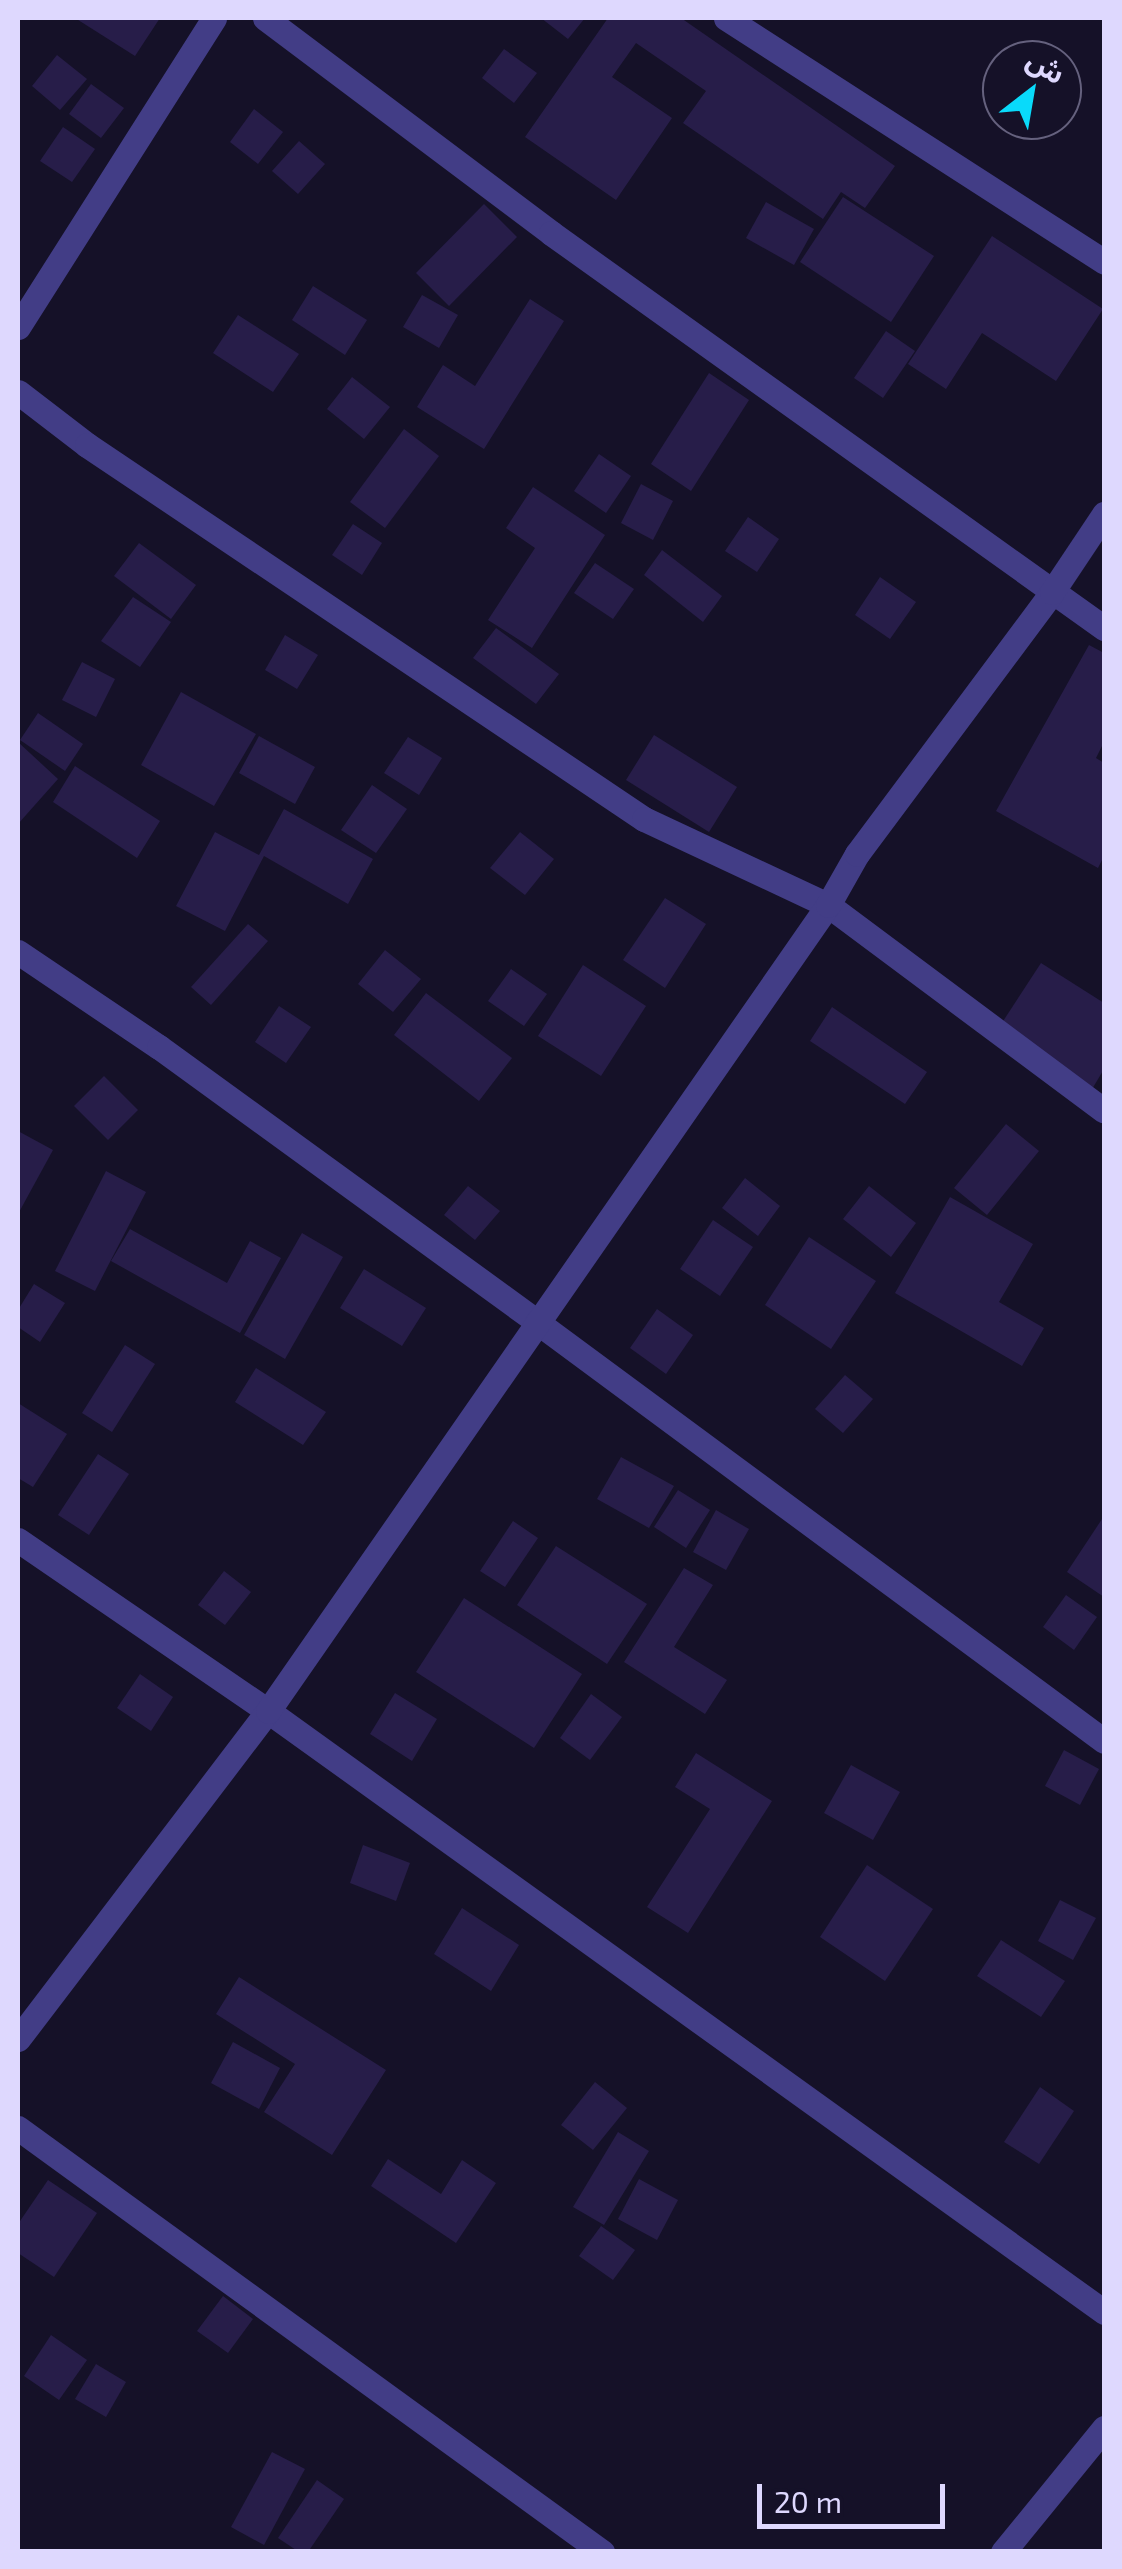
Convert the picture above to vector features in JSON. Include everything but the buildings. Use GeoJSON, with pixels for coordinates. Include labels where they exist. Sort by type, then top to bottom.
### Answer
{"type":"FeatureCollection","features":[{"type":"Feature","properties":{"kind":"street"},"geometry":{"type":"LineString","coordinates":[[18,326],[214,18]]}},
{"type":"Feature","properties":{"kind":"street"},"geometry":{"type":"LineString","coordinates":[[265,18],[550,233],[1104,628]]}},
{"type":"Feature","properties":{"kind":"street"},"geometry":{"type":"LineString","coordinates":[[726,18],[1104,262]]}},
{"type":"Feature","properties":{"kind":"street"},"geometry":{"type":"LineString","coordinates":[[18,392],[87,445],[644,820],[828,904],[1104,1111]]}},
{"type":"Feature","properties":{"kind":"street"},"geometry":{"type":"LineString","coordinates":[[18,2039],[268,1710],[828,904],[857,854],[1052,592],[1104,514]]}},
{"type":"Feature","properties":{"kind":"street"},"geometry":{"type":"LineString","coordinates":[[18,952],[158,1047],[537,1322],[1104,1741]]}},
{"type":"Feature","properties":{"kind":"street"},"geometry":{"type":"LineString","coordinates":[[18,1540],[268,1710],[1104,2312]]}},
{"type":"Feature","properties":{"kind":"street"},"geometry":{"type":"LineString","coordinates":[[18,2128],[602,2552]]}},
{"type":"Feature","properties":{"kind":"street"},"geometry":{"type":"LineString","coordinates":[[1004,2552],[1104,2428]]}}]}
